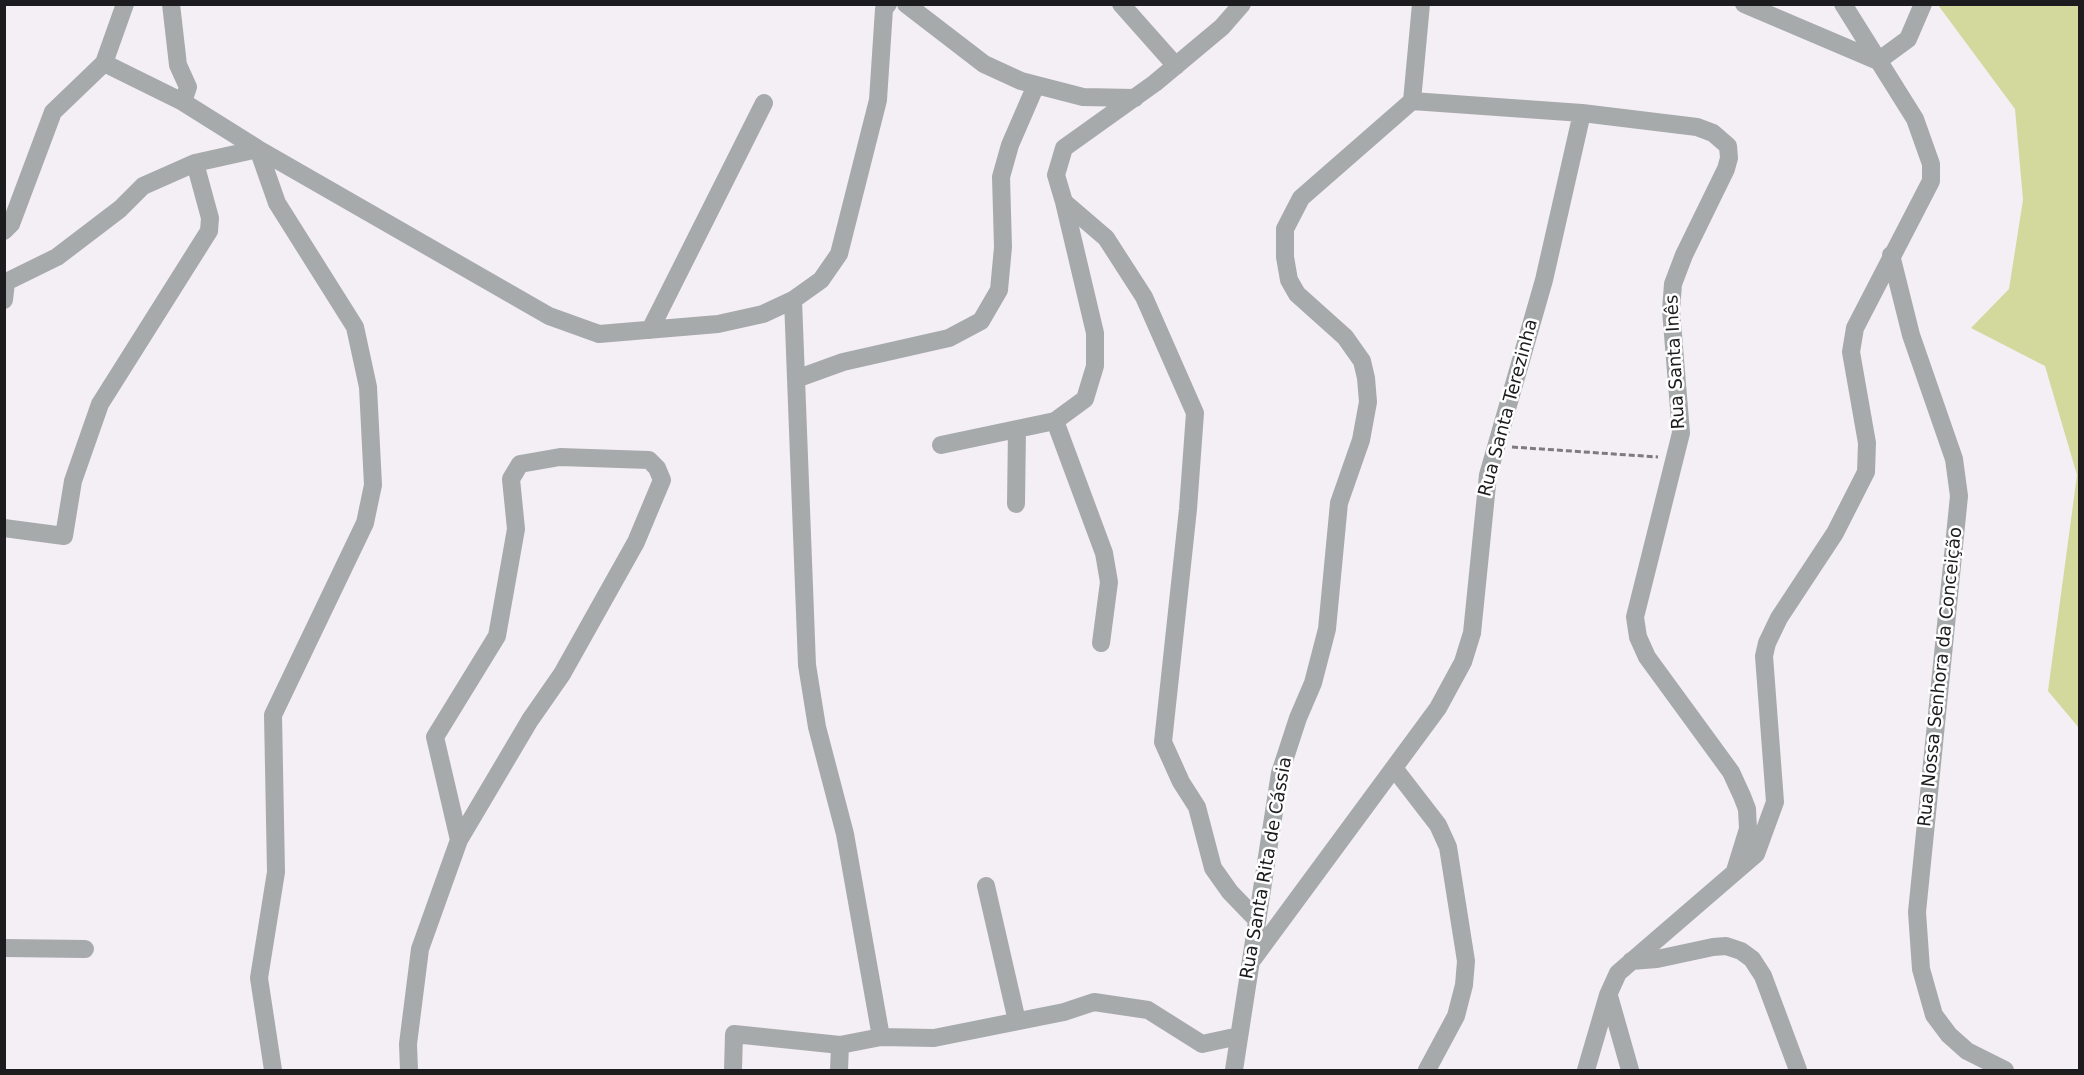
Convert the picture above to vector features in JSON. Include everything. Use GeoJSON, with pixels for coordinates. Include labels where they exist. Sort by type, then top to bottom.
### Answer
{"type":"FeatureCollection","features":[{"type":"Feature","properties":{"kind":"street"},"geometry":{"type":"LineString","coordinates":[[4,231],[10,224],[53,112],[104,63],[125,4]]}},
{"type":"Feature","properties":{"kind":"street"},"geometry":{"type":"LineString","coordinates":[[171,4],[178,65],[188,87],[183,102]]}},
{"type":"Feature","properties":{"kind":"street"},"geometry":{"type":"LineString","coordinates":[[104,63],[183,102],[258,149],[549,316],[599,334],[718,324],[764,314],[793,300],[821,280],[839,254],[878,100],[884,9],[888,4]]}},
{"type":"Feature","properties":{"kind":"street"},"geometry":{"type":"LineString","coordinates":[[906,4],[984,64],[1036,85],[1083,97],[1135,98]]}},
{"type":"Feature","properties":{"kind":"street"},"geometry":{"type":"LineString","coordinates":[[1121,4],[1176,66]]}},
{"type":"Feature","properties":{"kind":"street"},"geometry":{"type":"LineString","coordinates":[[941,445],[1055,421],[1085,399],[1095,366],[1095,333],[1056,175],[1064,148],[1176,66],[1222,27],[1242,4]]}},
{"type":"Feature","properties":{"kind":"street"},"geometry":{"type":"LineString","coordinates":[[1412,101],[1421,4]]}},
{"type":"Feature","properties":{"kind":"street"},"geometry":{"type":"LineString","coordinates":[[1744,4],[1878,61]]}},
{"type":"Feature","properties":{"kind":"street"},"geometry":{"type":"LineString","coordinates":[[1586,1071],[1608,994],[1618,973],[1756,854],[1775,802],[1764,656],[1767,643],[1779,618],[1835,533],[1866,472],[1867,443],[1851,352],[1855,327],[1930,181],[1931,164],[1915,119],[1843,4]]}},
{"type":"Feature","properties":{"kind":"street"},"geometry":{"type":"LineString","coordinates":[[1878,61],[1908,39],[1923,4]]}},
{"type":"Feature","properties":{"kind":"street"},"geometry":{"type":"LineString","coordinates":[[796,379],[843,362],[949,338],[981,321],[999,290],[1003,247],[1001,177],[1010,145],[1036,85]]}},
{"type":"Feature","properties":{"kind":"street","name":"Rua Santa Inês"},"geometry":{"type":"LineString","coordinates":[[1412,101],[1582,113],[1697,128],[1713,133],[1728,146],[1730,158],[1726,169],[1684,255],[1673,284],[1671,310],[1681,433],[1638,597],[1635,617],[1638,637],[1647,657],[1731,772],[1742,796],[1747,809],[1748,829],[1734,874]]}},
{"type":"Feature","properties":{"kind":"street","name":"Rua Santa Rita de Cássia"},"geometry":{"type":"LineString","coordinates":[[1234,1071],[1280,773],[1298,718],[1313,683],[1328,629],[1339,503],[1361,440],[1368,402],[1362,361],[1345,337],[1297,294],[1289,280],[1285,257],[1285,229],[1301,198],[1412,101]]}},
{"type":"Feature","properties":{"kind":"street"},"geometry":{"type":"LineString","coordinates":[[650,330],[764,103]]}},
{"type":"Feature","properties":{"kind":"street","name":"Rua Santa Terezinha"},"geometry":{"type":"LineString","coordinates":[[1250,963],[1450,689],[1467,650],[1472,633],[1482,511],[1488,475],[1544,280],[1582,113]]}},
{"type":"Feature","properties":{"kind":"street"},"geometry":{"type":"LineString","coordinates":[[5,288],[57,257],[120,209],[143,186],[195,164],[258,149]]}},
{"type":"Feature","properties":{"kind":"street"},"geometry":{"type":"LineString","coordinates":[[258,149],[277,202],[355,327],[368,387],[373,485],[365,523],[273,715],[276,872],[259,978],[273,1071]]}},
{"type":"Feature","properties":{"kind":"street"},"geometry":{"type":"LineString","coordinates":[[4,528],[64,536],[74,481],[100,404],[209,231],[210,218],[195,164]]}},
{"type":"Feature","properties":{"kind":"street"},"geometry":{"type":"LineString","coordinates":[[1064,202],[1106,238],[1144,297],[1195,413],[1188,509],[1163,742],[1181,782],[1197,807],[1213,868],[1230,892],[1257,920]]}},
{"type":"Feature","properties":{"kind":"street","name":"Rua Nossa Senhora da Conceição"},"geometry":{"type":"LineString","coordinates":[[1891,255],[1911,335],[1954,459],[1959,496],[1917,912],[1921,969],[1934,1015],[1949,1035],[1966,1051],[2005,1071]]}},
{"type":"Feature","properties":{"kind":"street"},"geometry":{"type":"LineString","coordinates":[[793,300],[807,665],[817,727],[845,834],[881,1037]]}},
{"type":"Feature","properties":{"kind":"street"},"geometry":{"type":"LineString","coordinates":[[1055,421],[1104,553],[1109,582],[1101,643]]}},
{"type":"Feature","properties":{"kind":"street"},"geometry":{"type":"LineString","coordinates":[[1016,504],[1017,429]]}},
{"type":"Feature","properties":{"kind":"street"},"geometry":{"type":"LineString","coordinates":[[408,1071],[408,1044],[420,949],[459,840],[530,720],[562,674],[636,542],[662,480],[657,468],[648,460],[560,457],[520,464],[511,479],[516,529],[497,636],[435,737],[459,840]]}},
{"type":"Feature","properties":{"kind":"street"},"geometry":{"type":"LineString","coordinates":[[1394,768],[1438,825],[1448,847],[1466,961],[1456,1016],[1427,1071]]}},
{"type":"Feature","properties":{"kind":"street"},"geometry":{"type":"LineString","coordinates":[[986,886],[1017,1021]]}},
{"type":"Feature","properties":{"kind":"street"},"geometry":{"type":"LineString","coordinates":[[1630,961],[1657,959],[1713,947],[1726,946],[1741,951],[1752,959],[1763,976],[1798,1071]]}},
{"type":"Feature","properties":{"kind":"street"},"geometry":{"type":"LineString","coordinates":[[4,948],[85,949]]}},
{"type":"Feature","properties":{"kind":"street"},"geometry":{"type":"LineString","coordinates":[[1608,994],[1630,1071]]}},
{"type":"Feature","properties":{"kind":"street"},"geometry":{"type":"LineString","coordinates":[[733,1071],[734,1034],[840,1045],[881,1037],[934,1038],[1064,1011],[1094,1002],[1148,1010],[1202,1044],[1239,1036]]}},
{"type":"Feature","properties":{"kind":"street"},"geometry":{"type":"LineString","coordinates":[[839,1071],[840,1045]]}},
{"type":"Feature","properties":{"kind":"path"},"geometry":{"type":"LineString","coordinates":[[1497,446],[1675,458]]}},
{"type":"Feature","properties":{"kind":"green space"},"geometry":{"type":"Polygon","coordinates":[[[1938,5],[2079,5],[2079,728],[2048,691],[2077,475],[2045,366],[1971,328],[2009,289],[2023,200],[2015,109],[1938,5]]]}}]}
